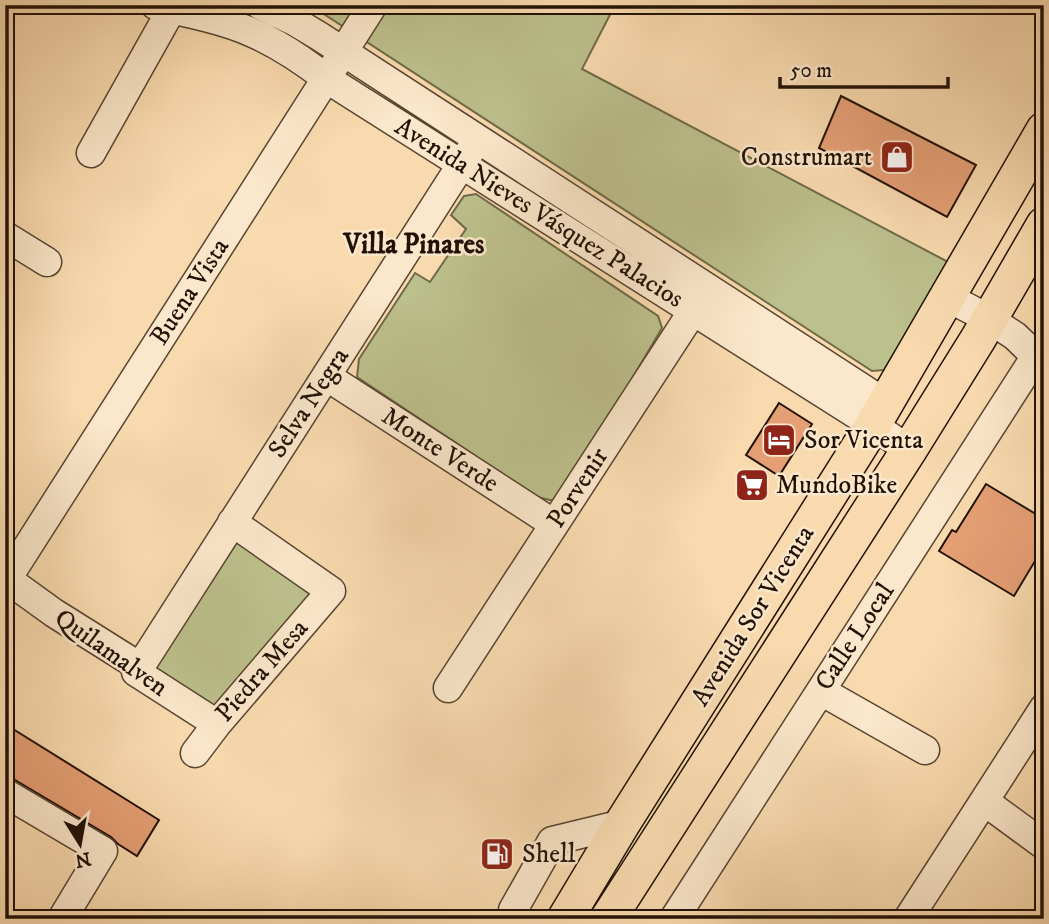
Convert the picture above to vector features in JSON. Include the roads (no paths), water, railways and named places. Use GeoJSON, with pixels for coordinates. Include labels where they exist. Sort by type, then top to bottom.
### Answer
{"type":"FeatureCollection","features":[{"type":"Feature","properties":{"kind":"main road","name":"Avenida Sor Vicenta"},"geometry":{"type":"LineString","coordinates":[[565,919],[879,414],[1044,130]]}},
{"type":"Feature","properties":{"kind":"main road","name":"Avenida Sor Vicenta"},"geometry":{"type":"LineString","coordinates":[[608,919],[909,450],[1044,225]]}},
{"type":"Feature","properties":{"kind":"main road"},"geometry":{"type":"LineString","coordinates":[[879,414],[900,421],[909,450]]}},
{"type":"Feature","properties":{"kind":"street","name":"Avenida Nieves Vásquez Palacios"},"geometry":{"type":"LineString","coordinates":[[260,5],[294,21],[477,139],[701,300]]}},
{"type":"Feature","properties":{"kind":"street","name":"Buena Vista"},"geometry":{"type":"LineString","coordinates":[[7,579],[373,5]]}},
{"type":"Feature","properties":{"kind":"street","name":"Avenida Nieves Vásquez Palacios"},"geometry":{"type":"LineString","coordinates":[[167,7],[252,32],[279,46],[462,164],[701,300],[879,414]]}},
{"type":"Feature","properties":{"kind":"street"},"geometry":{"type":"LineString","coordinates":[[91,153],[167,7]]}},
{"type":"Feature","properties":{"kind":"street","name":"Selva Negra"},"geometry":{"type":"LineString","coordinates":[[139,667],[477,139]]}},
{"type":"Feature","properties":{"kind":"street"},"geometry":{"type":"LineString","coordinates":[[5,236],[47,262]]}},
{"type":"Feature","properties":{"kind":"street"},"geometry":{"type":"LineString","coordinates":[[947,297],[1016,336],[1040,360]]}},
{"type":"Feature","properties":{"kind":"street","name":"Porvenir"},"geometry":{"type":"LineString","coordinates":[[447,688],[701,300]]}},
{"type":"Feature","properties":{"kind":"street","name":"Calle Local"},"geometry":{"type":"LineString","coordinates":[[674,919],[1040,360]]}},
{"type":"Feature","properties":{"kind":"street","name":"Monte Verde"},"geometry":{"type":"LineString","coordinates":[[326,376],[554,524]]}},
{"type":"Feature","properties":{"kind":"street","name":"Piedra Mesa"},"geometry":{"type":"LineString","coordinates":[[195,752],[331,591],[232,522]]}},
{"type":"Feature","properties":{"kind":"street","name":"Quilamalven"},"geometry":{"type":"LineString","coordinates":[[7,579],[54,613],[139,667],[136,672],[217,724]]}},
{"type":"Feature","properties":{"kind":"street"},"geometry":{"type":"LineString","coordinates":[[821,691],[925,750]]}},
{"type":"Feature","properties":{"kind":"street"},"geometry":{"type":"LineString","coordinates":[[908,919],[1044,708]]}},
{"type":"Feature","properties":{"kind":"street"},"geometry":{"type":"LineString","coordinates":[[5,793],[103,851],[62,919]]}},
{"type":"Feature","properties":{"kind":"street"},"geometry":{"type":"LineString","coordinates":[[984,801],[1044,845]]}},
{"type":"Feature","properties":{"kind":"street"},"geometry":{"type":"LineString","coordinates":[[514,919],[513,910],[552,841],[622,824]]}},
{"type":"Feature","properties":{"kind":"place","name":"Construmart"},"geometry":{"type":"Point","coordinates":[897,157]}},
{"type":"Feature","properties":{"kind":"place","name":"Sor Vicenta"},"geometry":{"type":"Point","coordinates":[779,440]}},
{"type":"Feature","properties":{"kind":"place","name":"MundoBike"},"geometry":{"type":"Point","coordinates":[752,485]}},
{"type":"Feature","properties":{"kind":"place","name":"Shell"},"geometry":{"type":"Point","coordinates":[497,854]}},
{"type":"Feature","properties":{"kind":"district","name":"Villa Pinares"},"geometry":{"type":"Point","coordinates":[414,244]}}]}
